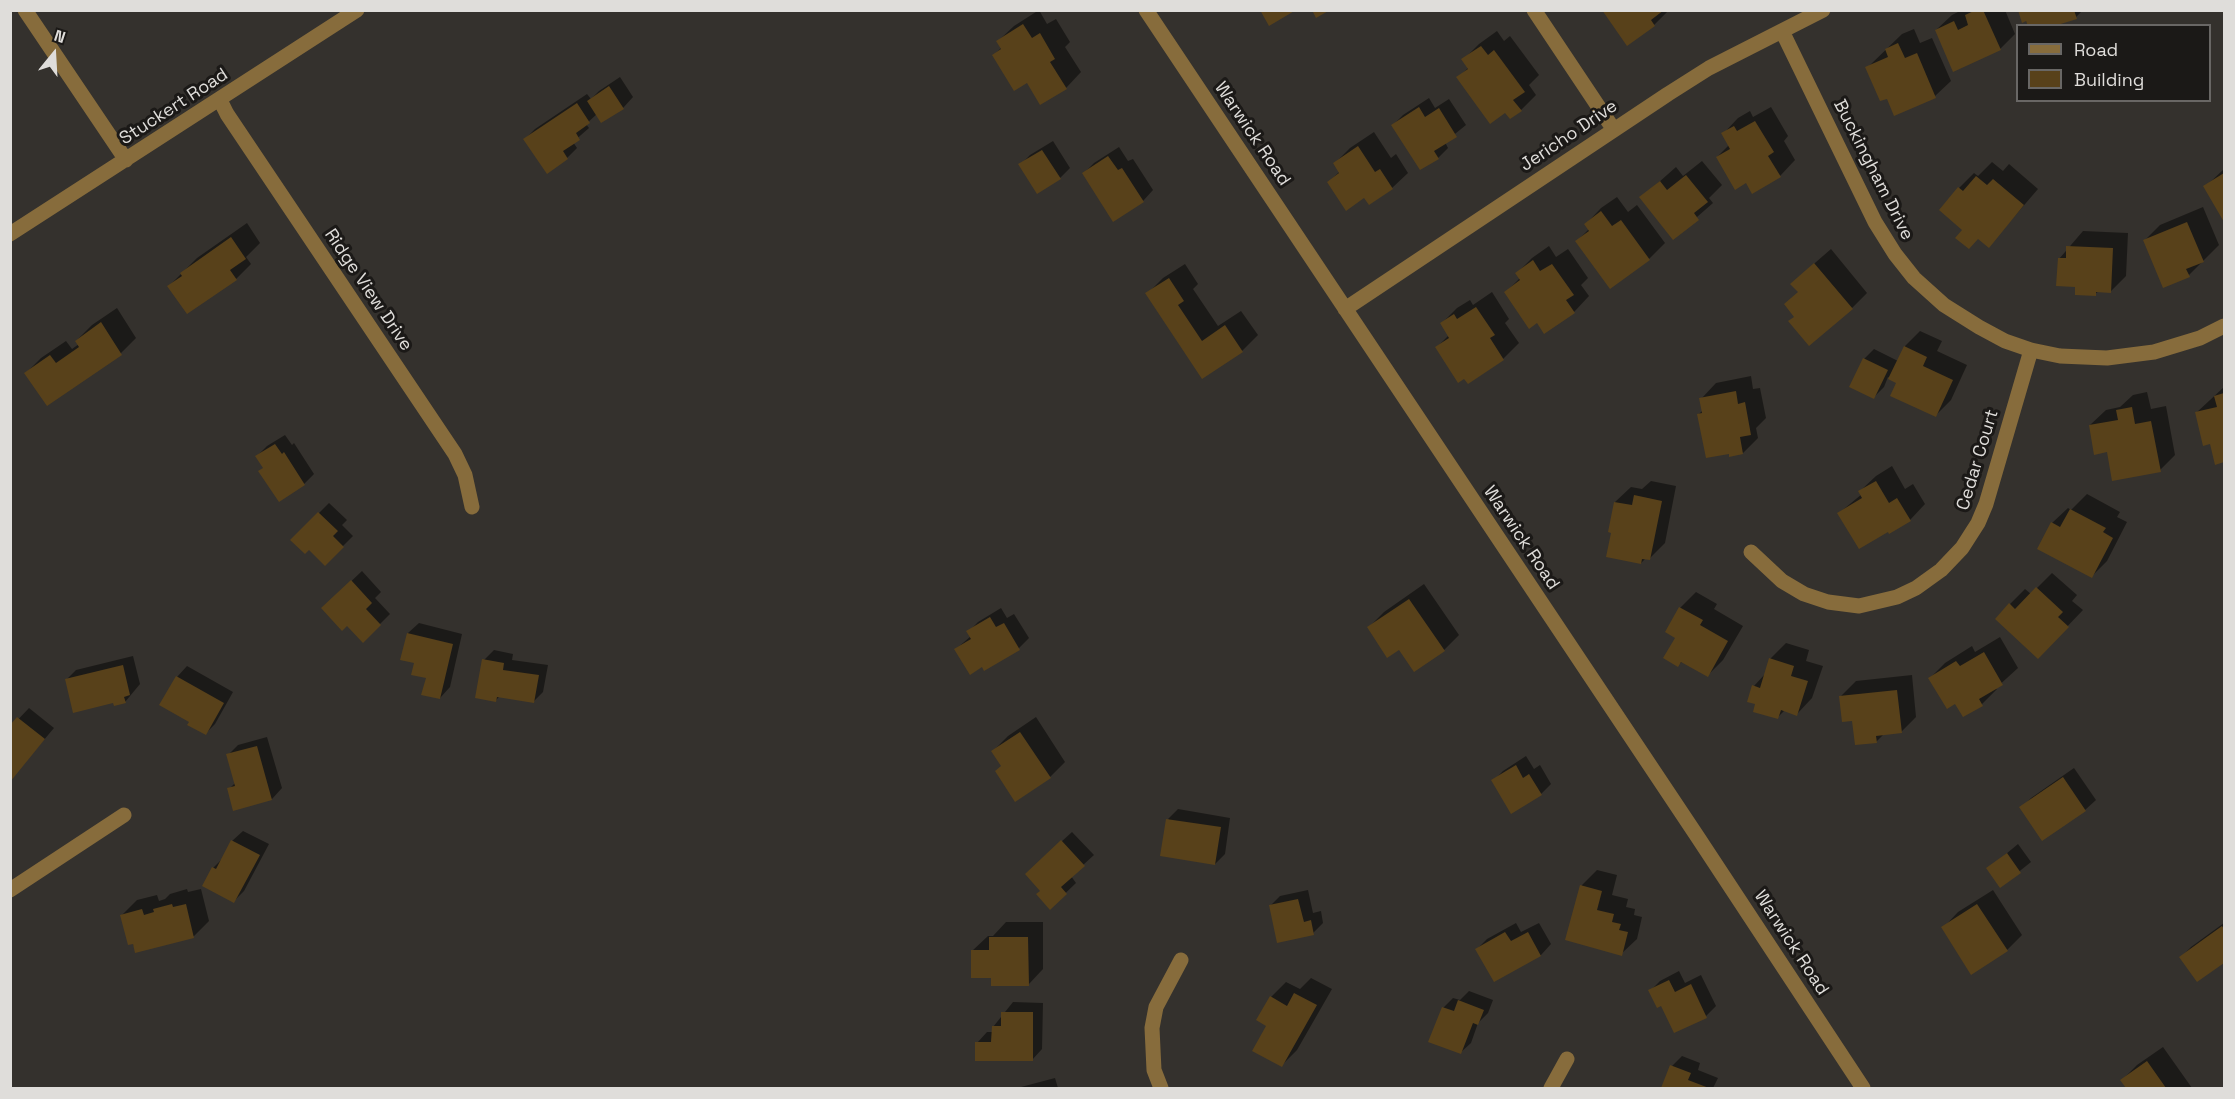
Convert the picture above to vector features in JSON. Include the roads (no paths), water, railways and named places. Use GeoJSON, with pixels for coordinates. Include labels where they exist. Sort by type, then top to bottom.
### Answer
{"type":"FeatureCollection","features":[{"type":"Feature","properties":{"kind":"street"},"geometry":{"type":"LineString","coordinates":[[25,10],[126,160]]}},
{"type":"Feature","properties":{"kind":"street","name":"Stuckert Road"},"geometry":{"type":"LineString","coordinates":[[10,234],[357,10]]}},
{"type":"Feature","properties":{"kind":"street","name":"Warwick Road"},"geometry":{"type":"LineString","coordinates":[[1146,10],[1863,1089]]}},
{"type":"Feature","properties":{"kind":"street"},"geometry":{"type":"LineString","coordinates":[[1534,10],[1614,130]]}},
{"type":"Feature","properties":{"kind":"street","name":"Jericho Drive"},"geometry":{"type":"LineString","coordinates":[[1345,309],[1709,68],[1823,10]]}},
{"type":"Feature","properties":{"kind":"street","name":"Buckingham Drive"},"geometry":{"type":"LineString","coordinates":[[1782,31],[1875,222],[1895,254],[1914,278],[1944,305],[2005,341],[2031,350],[2060,356],[2107,358],[2154,352],[2191,341],[2224,326]]}},
{"type":"Feature","properties":{"kind":"street","name":"Ridge View Drive"},"geometry":{"type":"LineString","coordinates":[[220,100],[455,454],[465,475],[472,507]]}},
{"type":"Feature","properties":{"kind":"street","name":"Cedar Court"},"geometry":{"type":"LineString","coordinates":[[1750,552],[1782,581],[1804,594],[1828,602],[1859,606],[1898,597],[1916,588],[1941,570],[1962,548],[1978,523],[1986,504],[2031,350]]}},
{"type":"Feature","properties":{"kind":"street"},"geometry":{"type":"LineString","coordinates":[[10,890],[124,815]]}},
{"type":"Feature","properties":{"kind":"street"},"geometry":{"type":"LineString","coordinates":[[1161,1089],[1154,1070],[1152,1028],[1156,1008],[1181,960]]}},
{"type":"Feature","properties":{"kind":"street"},"geometry":{"type":"LineString","coordinates":[[1551,1089],[1567,1059]]}}]}
